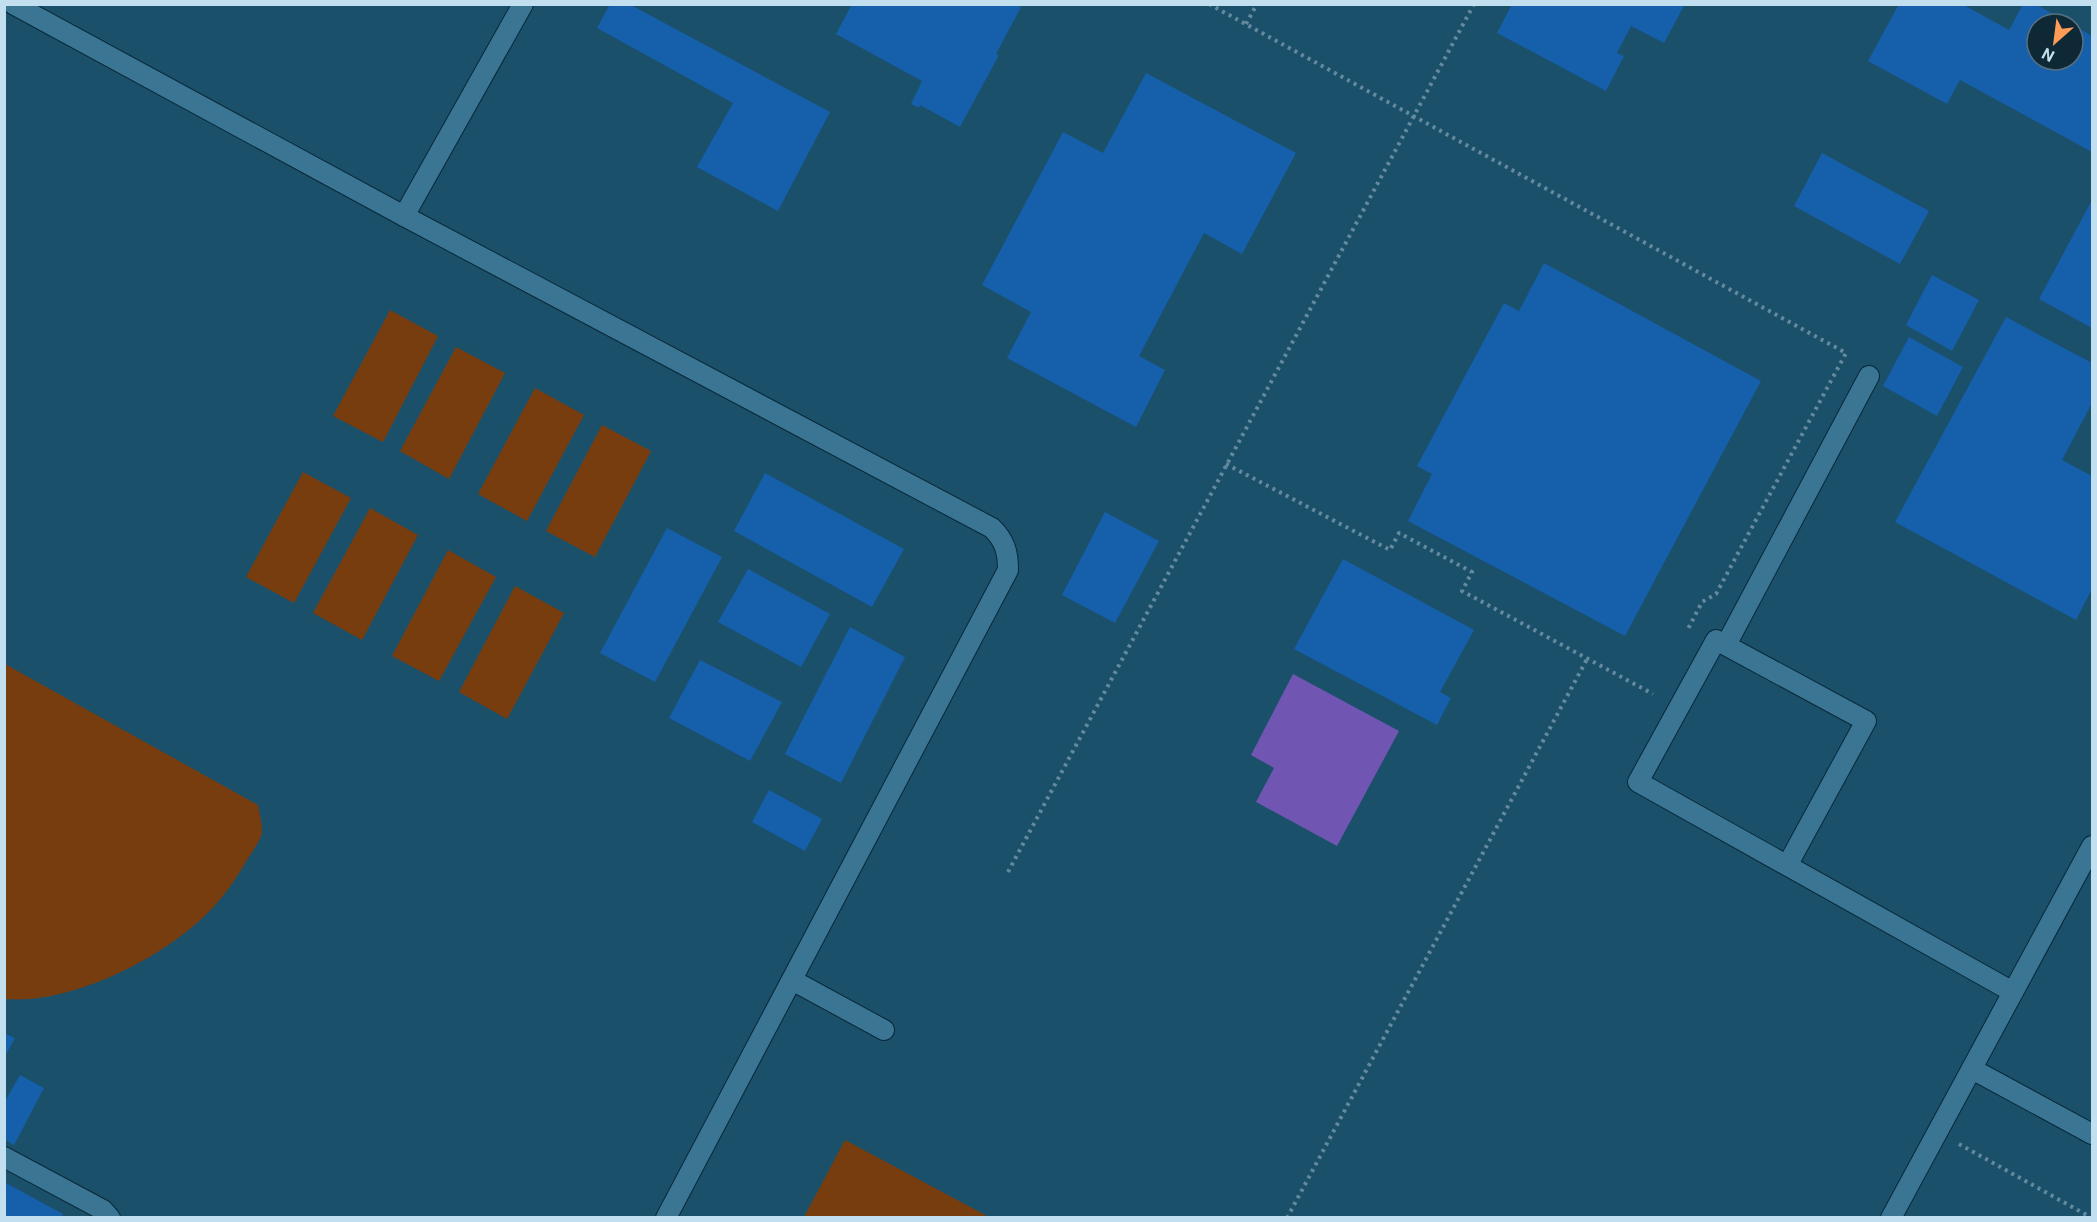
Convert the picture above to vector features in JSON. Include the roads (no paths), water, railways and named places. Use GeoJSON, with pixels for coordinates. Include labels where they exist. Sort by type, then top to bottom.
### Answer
{"type":"FeatureCollection","features":[{"type":"Feature","properties":{"kind":"lane"},"geometry":{"type":"LineString","coordinates":[[13,4],[32,9],[404,216],[992,528],[1003,538],[1008,553],[1008,570],[666,1218]]}},
{"type":"Feature","properties":{"kind":"lane"},"geometry":{"type":"LineString","coordinates":[[404,216],[523,4]]}},
{"type":"Feature","properties":{"kind":"lane"},"geometry":{"type":"LineString","coordinates":[[1726,645],[1869,376]]}},
{"type":"Feature","properties":{"kind":"lane"},"geometry":{"type":"LineString","coordinates":[[1788,864],[1866,722],[1716,640],[1638,782],[2013,992]]}},
{"type":"Feature","properties":{"kind":"lane"},"geometry":{"type":"LineString","coordinates":[[1891,1218],[2092,846]]}},
{"type":"Feature","properties":{"kind":"lane"},"geometry":{"type":"LineString","coordinates":[[792,980],[884,1030]]}},
{"type":"Feature","properties":{"kind":"lane"},"geometry":{"type":"LineString","coordinates":[[1972,1069],[2092,1134]]}},
{"type":"Feature","properties":{"kind":"lane"},"geometry":{"type":"LineString","coordinates":[[4,1156],[103,1210],[110,1218]]}}]}
